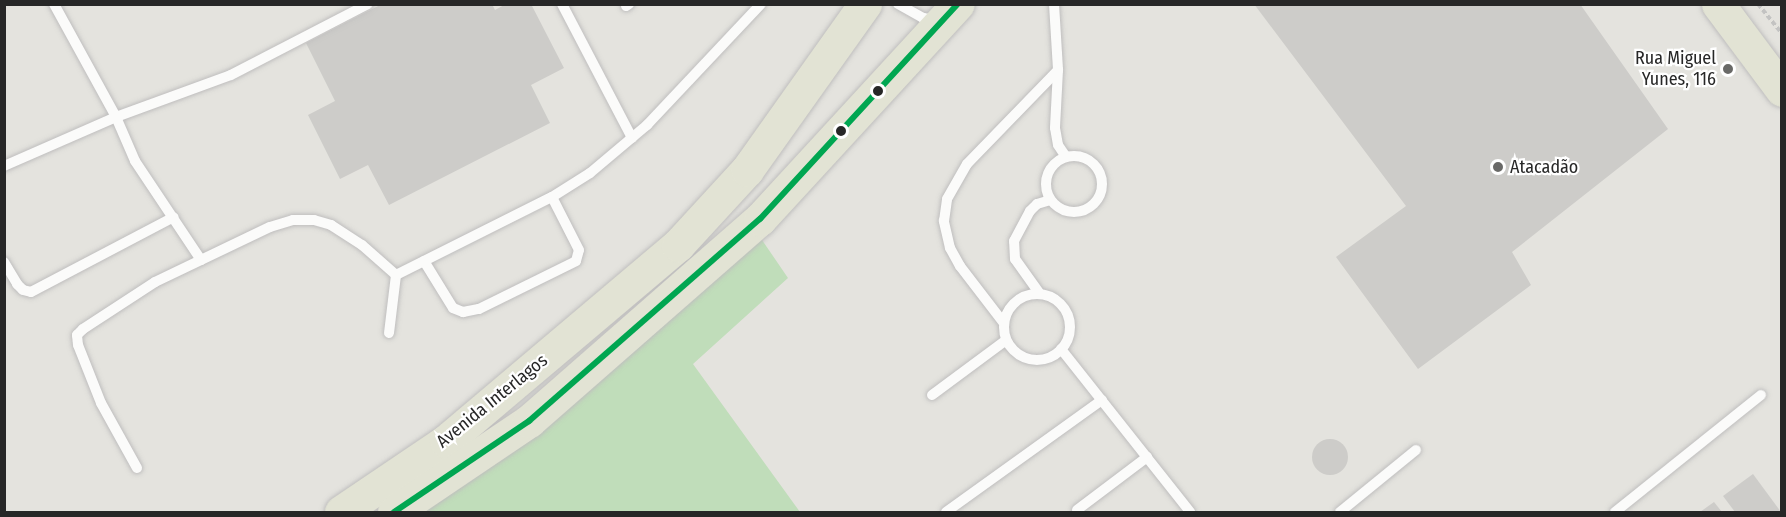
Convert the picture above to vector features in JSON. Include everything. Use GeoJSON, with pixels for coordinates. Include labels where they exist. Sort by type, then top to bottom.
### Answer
{"type":"FeatureCollection","features":[{"type":"Feature","properties":{"kind":"main road","name":"Avenida Interlagos"},"geometry":{"type":"LineString","coordinates":[[340,513],[446,441],[678,245],[747,170],[865,4]]}},
{"type":"Feature","properties":{"kind":"main road"},"geometry":{"type":"LineString","coordinates":[[1718,4],[1779,80]]}},
{"type":"Feature","properties":{"kind":"main road","name":"Avenida Interlagos"},"geometry":{"type":"LineString","coordinates":[[394,513],[529,421],[760,219],[950,13]]}},
{"type":"Feature","properties":{"kind":"lane"},"geometry":{"type":"LineString","coordinates":[[54,4],[116,117],[135,161],[201,260]]}},
{"type":"Feature","properties":{"kind":"lane"},"geometry":{"type":"LineString","coordinates":[[4,166],[116,117],[231,75],[368,4]]}},
{"type":"Feature","properties":{"kind":"lane"},"geometry":{"type":"LineString","coordinates":[[562,4],[632,138]]}},
{"type":"Feature","properties":{"kind":"lane"},"geometry":{"type":"LineString","coordinates":[[396,275],[552,197],[590,173],[632,138],[761,4]]}},
{"type":"Feature","properties":{"kind":"lane"},"geometry":{"type":"LineString","coordinates":[[898,4],[923,18],[950,13]]}},
{"type":"Feature","properties":{"kind":"lane"},"geometry":{"type":"LineString","coordinates":[[1054,4],[1058,70],[1055,128],[1058,145],[1066,157]]}},
{"type":"Feature","properties":{"kind":"lane"},"geometry":{"type":"LineString","coordinates":[[1004,322],[960,266],[950,248],[944,221],[947,199],[967,164],[1058,70]]}},
{"type":"Feature","properties":{"kind":"lane"},"geometry":{"type":"LineString","coordinates":[[1066,157],[1078,157],[1095,165],[1102,183],[1101,192],[1090,207],[1081,211],[1063,209],[1050,200],[1047,187],[1049,173],[1066,157]]}},
{"type":"Feature","properties":{"kind":"lane"},"geometry":{"type":"LineString","coordinates":[[424,261],[453,308],[463,312],[479,309],[576,261],[579,250],[552,197]]}},
{"type":"Feature","properties":{"kind":"lane"},"geometry":{"type":"LineString","coordinates":[[1040,294],[1015,259],[1014,241],[1030,211],[1037,204],[1050,200]]}},
{"type":"Feature","properties":{"kind":"lane"},"geometry":{"type":"LineString","coordinates":[[4,262],[23,290],[31,292],[174,217]]}},
{"type":"Feature","properties":{"kind":"lane"},"geometry":{"type":"LineString","coordinates":[[137,468],[101,403],[78,345],[77,335],[92,322],[146,288],[270,227],[293,219],[314,220],[331,225],[362,245],[396,275]]}},
{"type":"Feature","properties":{"kind":"lane"},"geometry":{"type":"LineString","coordinates":[[389,333],[396,275]]}},
{"type":"Feature","properties":{"kind":"lane"},"geometry":{"type":"LineString","coordinates":[[1040,294],[1059,302],[1070,320],[1067,341],[1061,349],[1053,356],[1032,360],[1012,350],[1006,340],[1004,322],[1011,304],[1021,296],[1040,294]]}},
{"type":"Feature","properties":{"kind":"lane"},"geometry":{"type":"LineString","coordinates":[[932,395],[1006,340]]}},
{"type":"Feature","properties":{"kind":"lane"},"geometry":{"type":"LineString","coordinates":[[1061,349],[1190,513]]}},
{"type":"Feature","properties":{"kind":"lane"},"geometry":{"type":"LineString","coordinates":[[1615,513],[1761,395]]}},
{"type":"Feature","properties":{"kind":"lane"},"geometry":{"type":"LineString","coordinates":[[946,513],[1102,400]]}},
{"type":"Feature","properties":{"kind":"lane"},"geometry":{"type":"LineString","coordinates":[[1340,513],[1416,450]]}},
{"type":"Feature","properties":{"kind":"lane"},"geometry":{"type":"LineString","coordinates":[[1077,510],[1148,458]]}},
{"type":"Feature","properties":{"kind":"path"},"geometry":{"type":"LineString","coordinates":[[1758,4],[1782,34]]}},
{"type":"Feature","properties":{"kind":"green space"},"geometry":{"type":"Polygon","coordinates":[[[760,237],[788,278],[693,364],[800,512],[419,512],[760,237]]]}},
{"type":"Feature","properties":{"kind":"building"},"geometry":{"type":"Polygon","coordinates":[[[382,4],[492,4],[495,10],[506,4],[531,4],[564,68],[531,85],[550,123],[389,205],[368,165],[340,179],[308,115],[335,101],[306,43],[382,4]]]}},
{"type":"Feature","properties":{"kind":"building","name":"Atacadão"},"geometry":{"type":"Polygon","coordinates":[[[1254,4],[1580,4],[1668,129],[1512,252],[1531,285],[1418,369],[1336,257],[1406,206],[1254,4]]]}},
{"type":"Feature","properties":{"kind":"building"},"geometry":{"type":"Polygon","coordinates":[[[1330,439],[1343,444],[1348,457],[1343,470],[1330,475],[1317,470],[1312,457],[1317,444],[1330,439]]]}},
{"type":"Feature","properties":{"kind":"building"},"geometry":{"type":"Polygon","coordinates":[[[1753,474],[1781,512],[1735,512],[1723,496],[1753,474]]]}},
{"type":"Feature","properties":{"kind":"building"},"geometry":{"type":"Polygon","coordinates":[[[1714,502],[1722,512],[1700,512],[1714,502]]]}},
{"type":"Feature","properties":{"kind":"transit line"},"geometry":{"type":"LineString","coordinates":[[394,512],[529,421],[760,219],[958,4]]}},
{"type":"Feature","properties":{"kind":"place","name":"Rua Miguel Yunes, 116"},"geometry":{"type":"Point","coordinates":[1728,69]}},
{"type":"Feature","properties":{"kind":"place","name":"Atacadão"},"geometry":{"type":"Point","coordinates":[1498,167]}}]}
